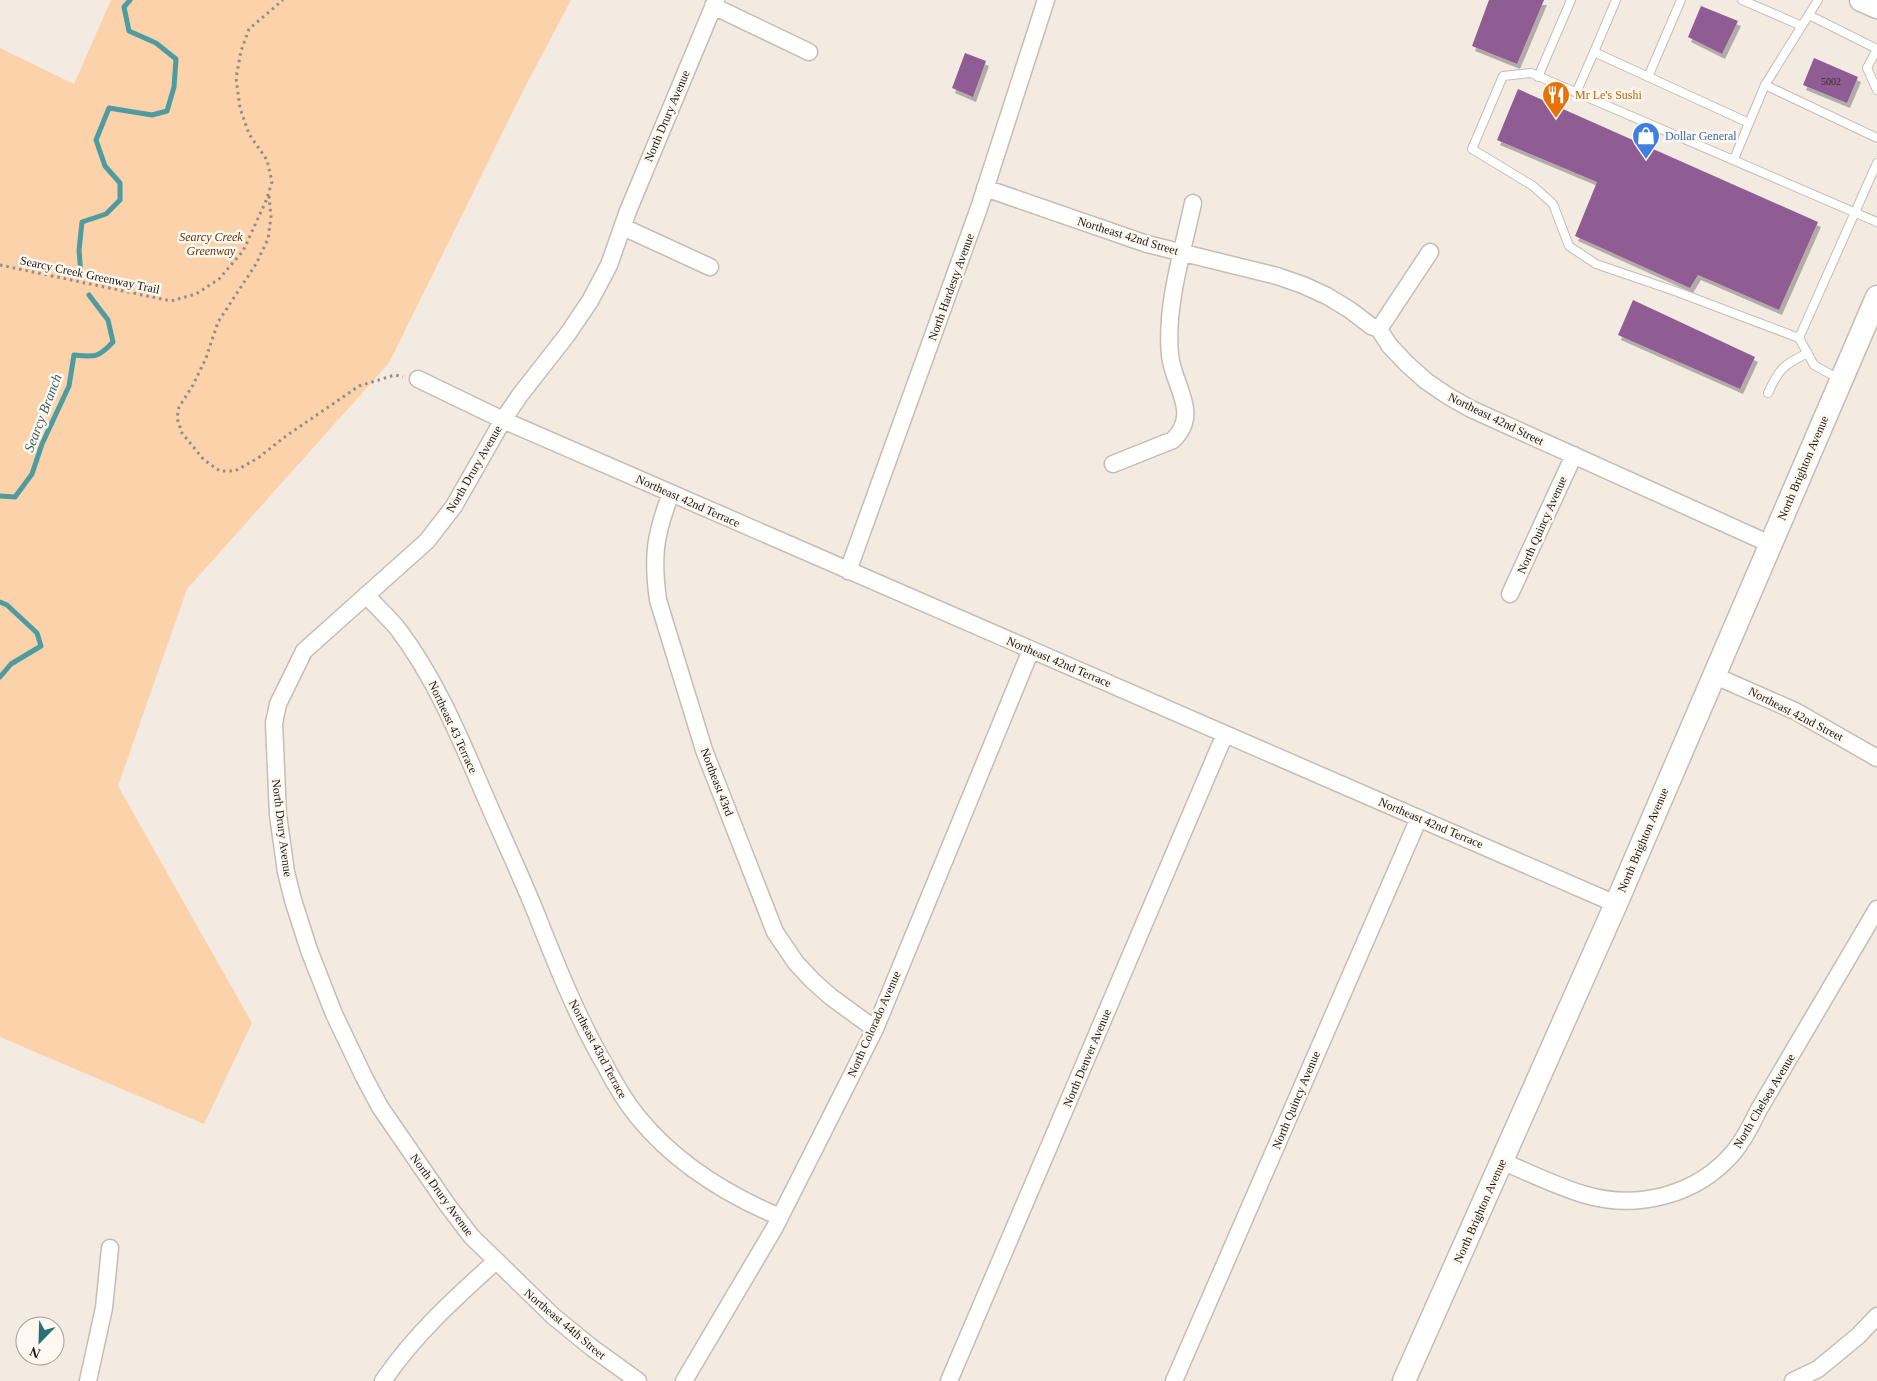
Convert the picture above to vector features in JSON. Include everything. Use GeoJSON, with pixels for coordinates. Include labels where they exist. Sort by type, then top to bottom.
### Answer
{"type":"FeatureCollection","features":[{"type":"Feature","properties":{"kind":"main road"},"geometry":{"type":"LineString","coordinates":[[1861,0],[1877,7]]}},
{"type":"Feature","properties":{"kind":"main road","name":"North Brighton Avenue"},"geometry":{"type":"LineString","coordinates":[[1404,1381],[1616,904],[1877,297]]}},
{"type":"Feature","properties":{"kind":"street","name":"North Hardesty Avenue"},"geometry":{"type":"LineString","coordinates":[[848,570],[985,188],[1046,0]]}},
{"type":"Feature","properties":{"kind":"street","name":"North Drury Avenue"},"geometry":{"type":"LineString","coordinates":[[496,1261],[471,1236],[446,1203],[380,1107],[334,1014],[308,950],[286,872],[278,815],[274,723],[278,704],[304,651],[437,530],[454,506],[503,420],[590,301],[608,265],[628,211],[714,3],[809,52]]}},
{"type":"Feature","properties":{"kind":"street","name":"Northeast 42nd Street"},"geometry":{"type":"LineString","coordinates":[[985,188],[1147,244],[1277,276],[1303,285],[1327,296],[1371,326],[1379,329],[1389,345],[1426,381],[1471,409],[1770,544]]}},
{"type":"Feature","properties":{"kind":"street"},"geometry":{"type":"LineString","coordinates":[[1113,464],[1173,440],[1185,424],[1187,414],[1185,404],[1172,368],[1168,340],[1168,318],[1193,203]]}},
{"type":"Feature","properties":{"kind":"street"},"geometry":{"type":"LineString","coordinates":[[623,227],[710,267]]}},
{"type":"Feature","properties":{"kind":"street"},"geometry":{"type":"LineString","coordinates":[[1379,329],[1430,252]]}},
{"type":"Feature","properties":{"kind":"street","name":"North Drury Avenue"},"geometry":{"type":"LineString","coordinates":[[418,379],[503,420]]}},
{"type":"Feature","properties":{"kind":"street","name":"Northeast 42nd Terrace"},"geometry":{"type":"LineString","coordinates":[[503,420],[1616,904]]}},
{"type":"Feature","properties":{"kind":"street","name":"North Quincy Avenue"},"geometry":{"type":"LineString","coordinates":[[1510,594],[1574,455]]}},
{"type":"Feature","properties":{"kind":"street","name":"Northeast 43rd"},"geometry":{"type":"LineString","coordinates":[[670,493],[658,529],[655,552],[658,600],[704,750],[775,932],[796,963],[812,981],[875,1028]]}},
{"type":"Feature","properties":{"kind":"street","name":"Northeast 43 Terrace"},"geometry":{"type":"LineString","coordinates":[[366,595],[397,629],[424,668],[449,712],[494,816]]}},
{"type":"Feature","properties":{"kind":"street","name":"North Colorado Avenue"},"geometry":{"type":"LineString","coordinates":[[684,1381],[780,1217],[875,1028],[1031,650]]}},
{"type":"Feature","properties":{"kind":"street","name":"Northeast 42nd Street"},"geometry":{"type":"LineString","coordinates":[[1714,675],[1795,712],[1877,758]]}},
{"type":"Feature","properties":{"kind":"street","name":"North Denver Avenue"},"geometry":{"type":"LineString","coordinates":[[949,1381],[1226,734]]}},
{"type":"Feature","properties":{"kind":"street","name":"Northeast 43rd Terrace"},"geometry":{"type":"LineString","coordinates":[[494,816],[565,988],[592,1044],[624,1099],[662,1143],[688,1166],[724,1190],[780,1217]]}},
{"type":"Feature","properties":{"kind":"street","name":"North Quincy Avenue"},"geometry":{"type":"LineString","coordinates":[[1174,1381],[1419,818]]}},
{"type":"Feature","properties":{"kind":"street","name":"North Chelsea Avenue"},"geometry":{"type":"LineString","coordinates":[[1502,1161],[1586,1195],[1610,1200],[1634,1201],[1671,1194],[1707,1176],[1732,1154],[1747,1134],[1758,1111],[1877,909]]}},
{"type":"Feature","properties":{"kind":"street"},"geometry":{"type":"LineString","coordinates":[[88,1381],[104,1308],[110,1248]]}},
{"type":"Feature","properties":{"kind":"street"},"geometry":{"type":"LineString","coordinates":[[383,1381],[399,1357],[446,1307],[496,1261]]}},
{"type":"Feature","properties":{"kind":"street","name":"Northeast 44th Street"},"geometry":{"type":"LineString","coordinates":[[496,1261],[553,1316],[591,1347],[638,1381]]}},
{"type":"Feature","properties":{"kind":"street"},"geometry":{"type":"LineString","coordinates":[[1793,1381],[1825,1364],[1858,1336],[1877,1316]]}},
{"type":"Feature","properties":{"kind":"lane"},"geometry":{"type":"LineString","coordinates":[[1538,77],[1571,0]]}},
{"type":"Feature","properties":{"kind":"lane"},"geometry":{"type":"LineString","coordinates":[[1576,93],[1616,0]]}},
{"type":"Feature","properties":{"kind":"lane"},"geometry":{"type":"LineString","coordinates":[[1648,76],[1681,0]]}},
{"type":"Feature","properties":{"kind":"lane"},"geometry":{"type":"LineString","coordinates":[[1742,0],[1802,26]]}},
{"type":"Feature","properties":{"kind":"lane"},"geometry":{"type":"LineString","coordinates":[[1734,160],[1766,86],[1818,0]]}},
{"type":"Feature","properties":{"kind":"lane"},"geometry":{"type":"LineString","coordinates":[[1809,15],[1877,49],[1867,68],[1877,90]]}},
{"type":"Feature","properties":{"kind":"lane"},"geometry":{"type":"LineString","coordinates":[[1594,52],[1749,123]]}},
{"type":"Feature","properties":{"kind":"lane"},"geometry":{"type":"LineString","coordinates":[[1841,380],[1814,365],[1799,338],[1596,264],[1569,246],[1553,204],[1533,186],[1472,150],[1503,76],[1531,73],[1877,222]]}},
{"type":"Feature","properties":{"kind":"lane"},"geometry":{"type":"LineString","coordinates":[[1766,86],[1877,138]]}},
{"type":"Feature","properties":{"kind":"lane"},"geometry":{"type":"LineString","coordinates":[[1799,338],[1877,163]]}},
{"type":"Feature","properties":{"kind":"lane"},"geometry":{"type":"LineString","coordinates":[[1768,394],[1776,376],[1788,362],[1808,353]]}},
{"type":"Feature","properties":{"kind":"path","name":"Searcy Creek Greenway Trail"},"geometry":{"type":"LineString","coordinates":[[0,265],[171,301],[196,294],[219,279],[243,251],[272,182],[267,160],[249,134],[240,108],[236,78],[240,51],[249,29],[283,0]]}},
{"type":"Feature","properties":{"kind":"path","name":"Searcy Creek Greenway Trail"},"geometry":{"type":"LineString","coordinates":[[268,192],[271,217],[268,239],[256,264],[218,322],[206,358],[180,407],[178,418],[182,433],[204,460],[220,471],[235,471],[258,458],[286,436],[359,386],[395,375],[418,379]]}},
{"type":"Feature","properties":{"kind":"green space","name":"Searcy Creek Greenway"},"geometry":{"type":"Polygon","coordinates":[[[111,0],[571,0],[524,89],[389,363],[187,589],[118,786],[252,1023],[204,1124],[0,1037],[0,48],[74,84],[111,0]]]}},
{"type":"Feature","properties":{"kind":"building"},"geometry":{"type":"Polygon","coordinates":[[[1489,0],[1544,0],[1517,64],[1472,46],[1489,0]]]}},
{"type":"Feature","properties":{"kind":"building"},"geometry":{"type":"Polygon","coordinates":[[[1701,6],[1738,21],[1722,54],[1688,37],[1701,6]]]}},
{"type":"Feature","properties":{"kind":"building"},"geometry":{"type":"Polygon","coordinates":[[[965,53],[986,61],[973,97],[952,88],[965,53]]]}},
{"type":"Feature","properties":{"kind":"building"},"geometry":{"type":"Polygon","coordinates":[[[1814,58],[1858,77],[1847,103],[1803,85],[1814,58]]]}},
{"type":"Feature","properties":{"kind":"building"},"geometry":{"type":"Polygon","coordinates":[[[1518,89],[1818,222],[1779,310],[1698,275],[1690,288],[1575,236],[1597,182],[1497,140],[1518,89]]]}},
{"type":"Feature","properties":{"kind":"building"},"geometry":{"type":"Polygon","coordinates":[[[1633,300],[1755,357],[1740,389],[1618,335],[1633,300]]]}},
{"type":"Feature","properties":{"kind":"waterway","name":"Searcy Branch"},"geometry":{"type":"LineString","coordinates":[[81,276],[79,250],[82,222],[106,214],[120,200],[120,183],[105,166],[96,140],[109,108],[152,115],[167,111],[174,87],[176,59],[156,43],[129,31],[124,7],[130,0]]}},
{"type":"Feature","properties":{"kind":"waterway","name":"Searcy Branch"},"geometry":{"type":"LineString","coordinates":[[0,496],[15,497],[32,474],[42,444],[69,386],[74,355],[100,354],[113,342],[108,320],[89,295]]}},
{"type":"Feature","properties":{"kind":"waterway","name":"Searcy Branch"},"geometry":{"type":"LineString","coordinates":[[0,602],[7,605],[37,633],[41,646],[11,664],[0,677]]}},
{"type":"Feature","properties":{"kind":"place","name":"Mr Le's Sushi"},"geometry":{"type":"Point","coordinates":[1556,119]}},
{"type":"Feature","properties":{"kind":"place","name":"Dollar General"},"geometry":{"type":"Point","coordinates":[1646,160]}}]}
